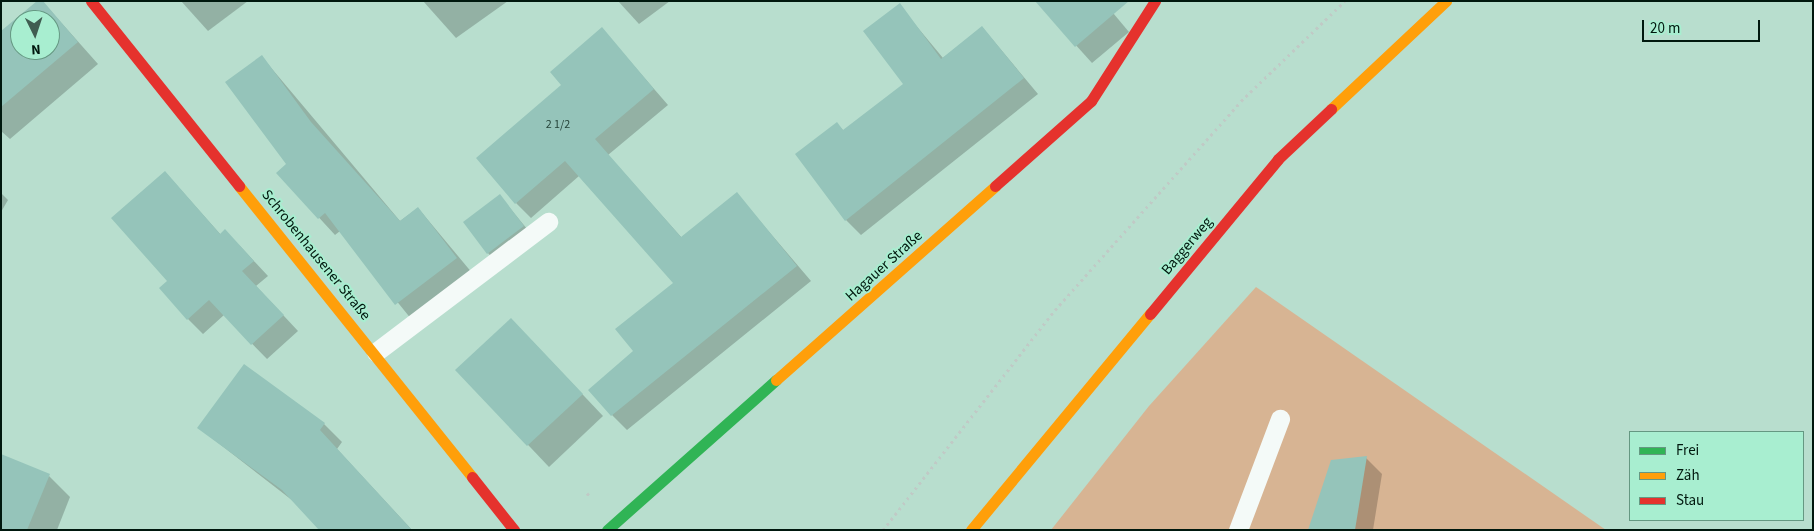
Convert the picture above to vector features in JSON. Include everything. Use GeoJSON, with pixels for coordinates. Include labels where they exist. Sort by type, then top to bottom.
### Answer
{"type":"FeatureCollection","features":[{"type":"Feature","properties":{"kind":"street","name":"Schrobenhausener Straße"},"geometry":{"type":"LineString","coordinates":[[91,1],[376,352],[514,530]]}},
{"type":"Feature","properties":{"kind":"street","name":"Hagauer Straße"},"geometry":{"type":"LineString","coordinates":[[607,530],[1091,101],[1155,1]]}},
{"type":"Feature","properties":{"kind":"street","name":"Baggerweg"},"geometry":{"type":"LineString","coordinates":[[971,530],[1278,160],[1446,1]]}},
{"type":"Feature","properties":{"kind":"lane"},"geometry":{"type":"LineString","coordinates":[[376,352],[548,222]]}},
{"type":"Feature","properties":{"kind":"lane"},"geometry":{"type":"LineString","coordinates":[[1238,530],[1280,419]]}},
{"type":"Feature","properties":{"kind":"path"},"geometry":{"type":"LineString","coordinates":[[883,530],[1055,310],[1240,101],[1345,1]]}},
{"type":"Feature","properties":{"kind":"shaded area"},"geometry":{"type":"Polygon","coordinates":[[[1256,287],[1606,530],[1051,530],[1149,406],[1256,287]]]}},
{"type":"Feature","properties":{"kind":"building"},"geometry":{"type":"Polygon","coordinates":[[[37,1],[43,1],[51,10],[26,10],[37,1]]]}},
{"type":"Feature","properties":{"kind":"building"},"geometry":{"type":"Polygon","coordinates":[[[1035,1],[1129,1],[1075,47],[1035,1]]]}},
{"type":"Feature","properties":{"kind":"building"},"geometry":{"type":"Polygon","coordinates":[[[900,3],[941,59],[982,26],[1024,78],[845,221],[795,154],[837,122],[843,130],[903,84],[863,31],[900,3]]]}},
{"type":"Feature","properties":{"kind":"building"},"geometry":{"type":"Polygon","coordinates":[[[60,21],[78,42],[60,57],[60,21]]]}},
{"type":"Feature","properties":{"kind":"building"},"geometry":{"type":"Polygon","coordinates":[[[10,24],[10,60],[57,60],[1,107],[1,31],[10,24]]]}},
{"type":"Feature","properties":{"kind":"building"},"geometry":{"type":"Polygon","coordinates":[[[602,27],[654,89],[595,139],[681,237],[737,192],[797,266],[611,416],[588,390],[633,351],[615,329],[673,283],[565,161],[515,204],[476,158],[561,85],[550,72],[602,27]]]}},
{"type":"Feature","properties":{"kind":"building"},"geometry":{"type":"Polygon","coordinates":[[[262,55],[311,122],[400,221],[418,207],[457,258],[395,305],[325,213],[318,219],[276,173],[286,164],[225,82],[262,55]]]}},
{"type":"Feature","properties":{"kind":"building"},"geometry":{"type":"Polygon","coordinates":[[[165,171],[220,234],[225,229],[254,261],[242,271],[284,315],[251,345],[209,300],[187,320],[159,288],[167,281],[111,218],[165,171]]]}},
{"type":"Feature","properties":{"kind":"building"},"geometry":{"type":"Polygon","coordinates":[[[500,194],[524,226],[487,254],[463,222],[500,194]]]}},
{"type":"Feature","properties":{"kind":"building"},"geometry":{"type":"Polygon","coordinates":[[[511,318],[583,394],[527,446],[455,370],[511,318]]]}},
{"type":"Feature","properties":{"kind":"building"},"geometry":{"type":"Polygon","coordinates":[[[244,364],[325,423],[320,430],[412,530],[319,530],[282,490],[197,428],[244,364]]]}},
{"type":"Feature","properties":{"kind":"building"},"geometry":{"type":"Polygon","coordinates":[[[1,454],[50,474],[27,530],[1,530],[1,454]]]}},
{"type":"Feature","properties":{"kind":"building"},"geometry":{"type":"Polygon","coordinates":[[[1367,456],[1355,530],[1308,530],[1331,460],[1367,456]]]}},
{"type":"Feature","properties":{"kind":"traffic: fast"},"geometry":{"type":"LineString","coordinates":[[607,530],[776,380]]}},
{"type":"Feature","properties":{"kind":"traffic: slow"},"geometry":{"type":"LineString","coordinates":[[1331,109],[1446,1]]}},
{"type":"Feature","properties":{"kind":"traffic: slow"},"geometry":{"type":"LineString","coordinates":[[239,186],[472,477]]}},
{"type":"Feature","properties":{"kind":"traffic: slow"},"geometry":{"type":"LineString","coordinates":[[776,380],[995,186]]}},
{"type":"Feature","properties":{"kind":"traffic: slow"},"geometry":{"type":"LineString","coordinates":[[971,530],[1150,314]]}},
{"type":"Feature","properties":{"kind":"traffic: jam"},"geometry":{"type":"LineString","coordinates":[[91,1],[239,186]]}},
{"type":"Feature","properties":{"kind":"traffic: jam"},"geometry":{"type":"LineString","coordinates":[[995,186],[1091,101],[1155,1]]}},
{"type":"Feature","properties":{"kind":"traffic: jam"},"geometry":{"type":"LineString","coordinates":[[1150,314],[1278,159],[1331,109]]}},
{"type":"Feature","properties":{"kind":"traffic: jam"},"geometry":{"type":"LineString","coordinates":[[472,477],[514,530]]}}]}
